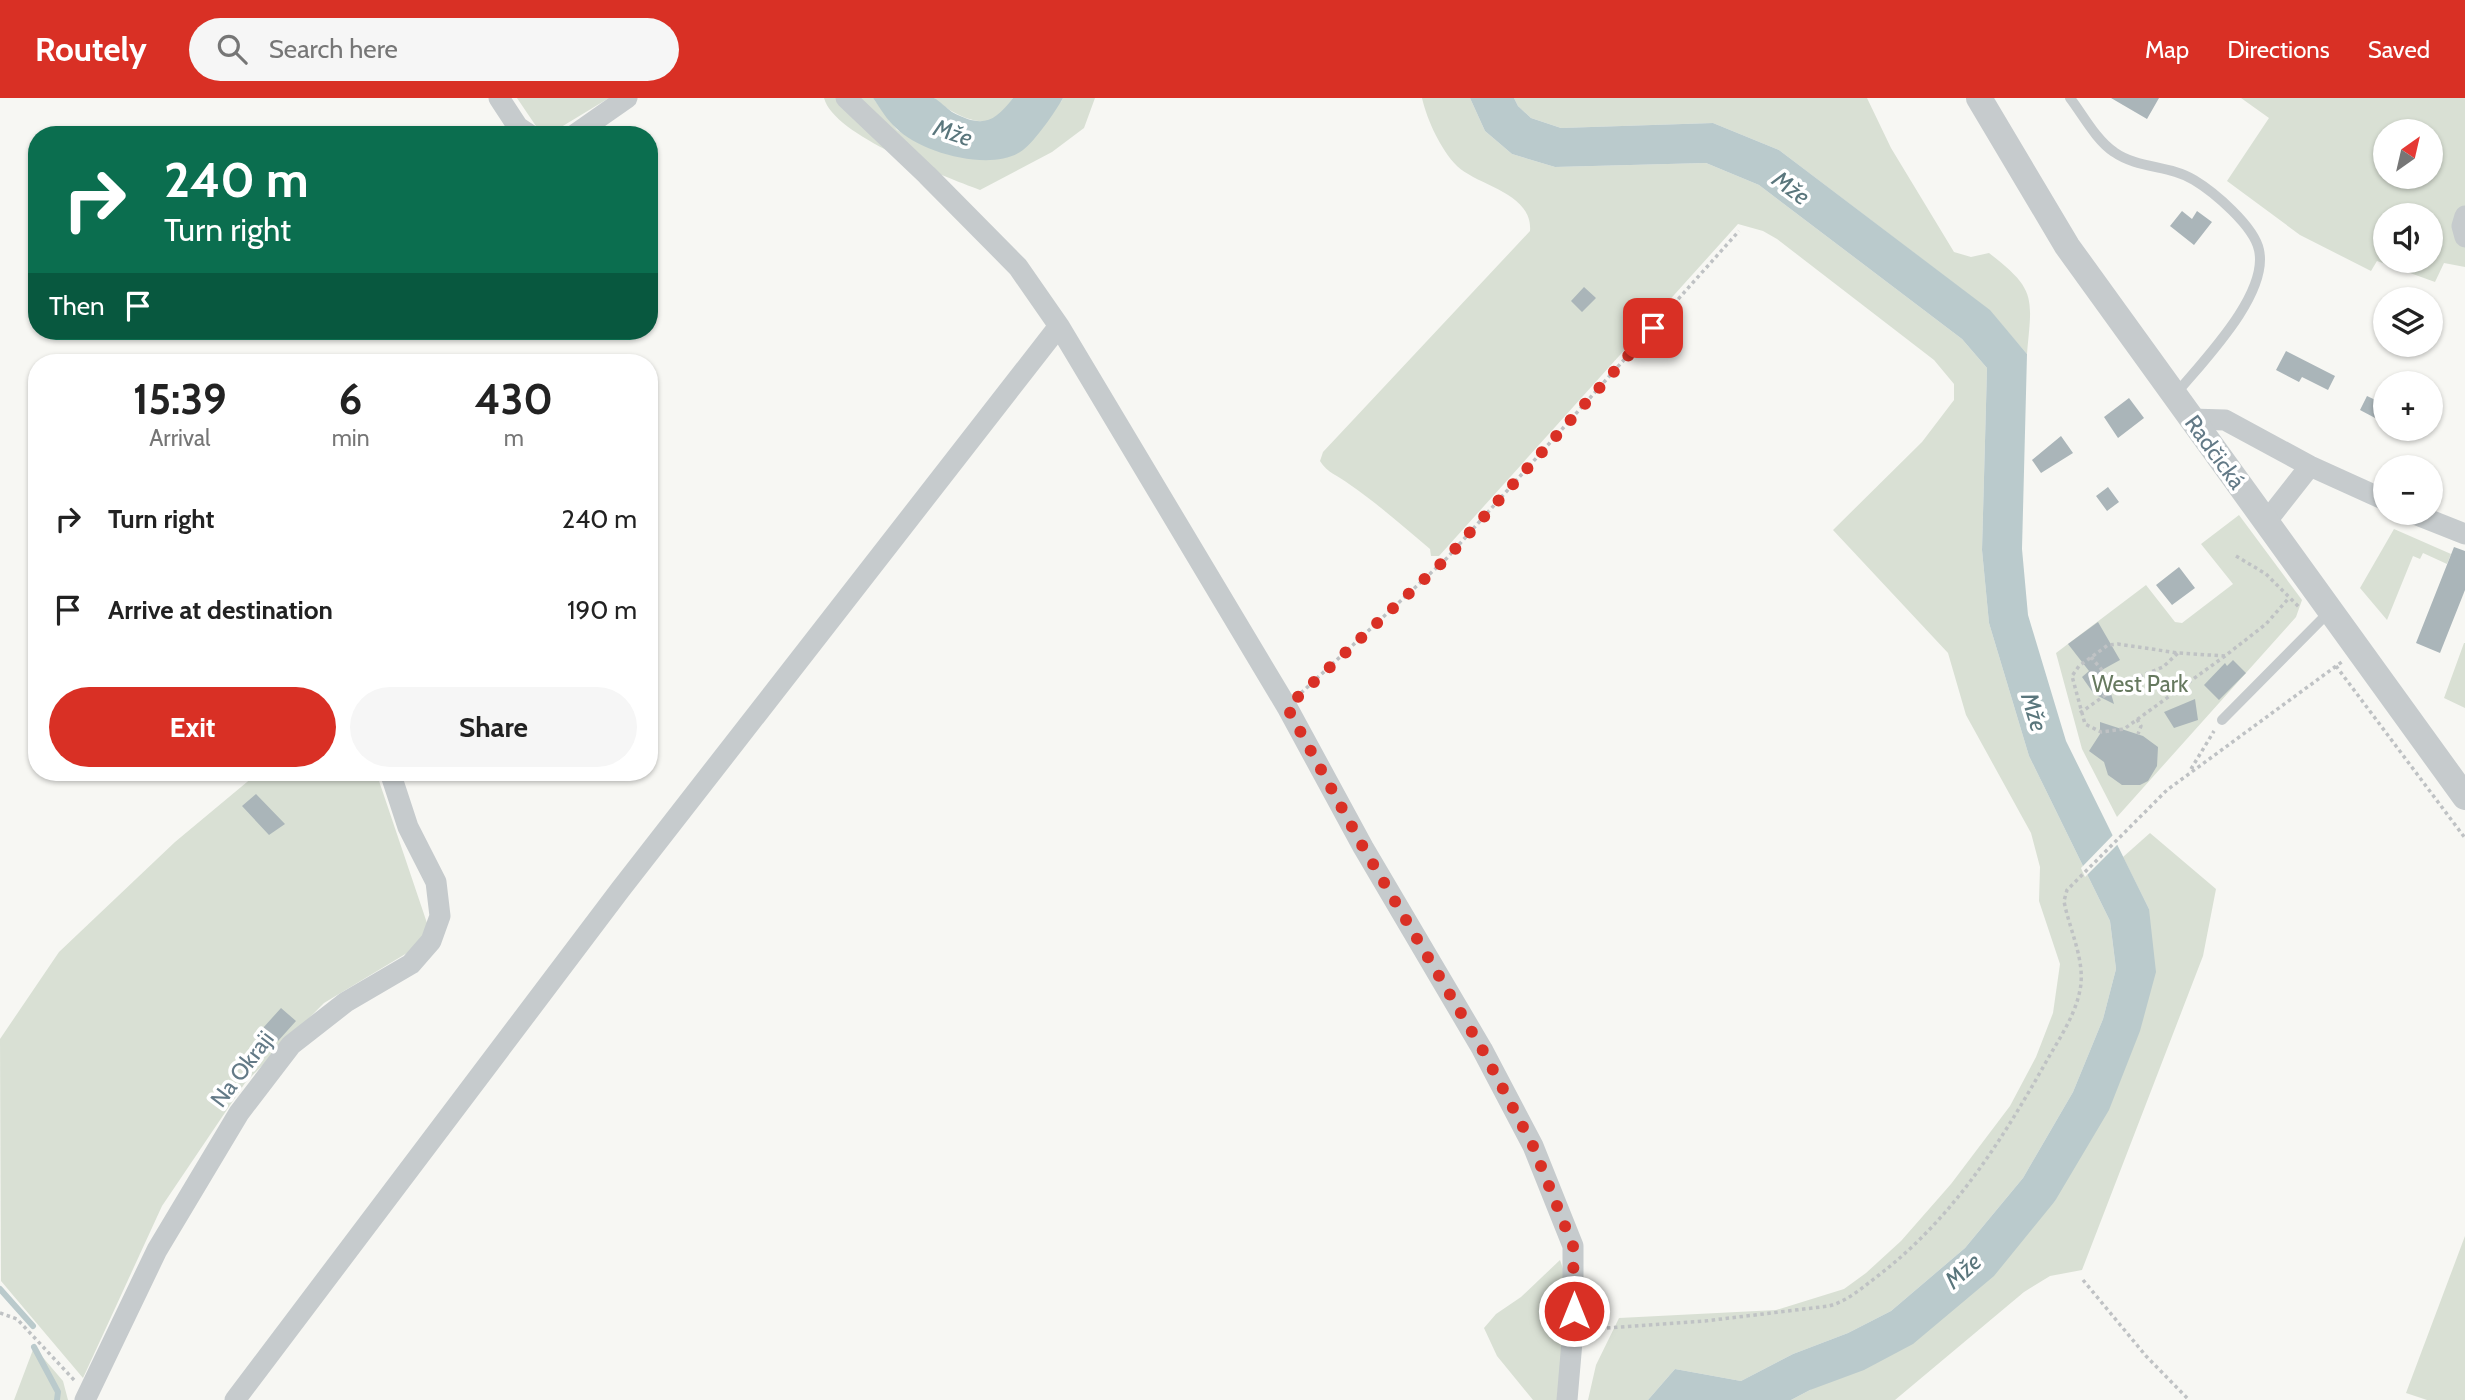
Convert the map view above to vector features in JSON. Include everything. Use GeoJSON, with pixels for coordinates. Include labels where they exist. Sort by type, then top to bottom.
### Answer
{"type":"FeatureCollection","features":[{"type":"Feature","properties":{"kind":"street"},"geometry":{"type":"LineString","coordinates":[[499,98],[517,126]]}},
{"type":"Feature","properties":{"kind":"street"},"geometry":{"type":"LineString","coordinates":[[587,126],[627,98]]}},
{"type":"Feature","properties":{"kind":"street"},"geometry":{"type":"LineString","coordinates":[[846,98],[927,174],[1018,267],[1059,326],[1287,707],[1363,847],[1482,1049],[1533,1146],[1573,1246],[1573,1330],[1567,1400]]}},
{"type":"Feature","properties":{"kind":"street","name":"Radčická"},"geometry":{"type":"LineString","coordinates":[[1979,98],[2067,246],[2465,797]]}},
{"type":"Feature","properties":{"kind":"street"},"geometry":{"type":"LineString","coordinates":[[2465,216],[2462,226],[2465,237]]}},
{"type":"Feature","properties":{"kind":"street"},"geometry":{"type":"LineString","coordinates":[[235,1400],[620,890],[1059,326]]}},
{"type":"Feature","properties":{"kind":"street"},"geometry":{"type":"LineString","coordinates":[[2191,419],[2225,421],[2310,466],[2373,495]]}},
{"type":"Feature","properties":{"kind":"street"},"geometry":{"type":"LineString","coordinates":[[2266,522],[2310,466]]}},
{"type":"Feature","properties":{"kind":"street"},"geometry":{"type":"LineString","coordinates":[[2442,525],[2465,534]]}},
{"type":"Feature","properties":{"kind":"street","name":"Na Okraji"},"geometry":{"type":"LineString","coordinates":[[89,1398],[157,1250],[239,1113],[291,1045],[346,1002],[411,964],[431,941],[440,916],[436,883],[408,827],[393,781]]}},
{"type":"Feature","properties":{"kind":"lane"},"geometry":{"type":"LineString","coordinates":[[2070,98],[2105,145],[2132,161],[2195,180],[2252,232],[2259,250],[2259,271],[2250,295],[2228,330],[2175,396]]}},
{"type":"Feature","properties":{"kind":"lane"},"geometry":{"type":"LineString","coordinates":[[2222,720],[2330,611]]}},
{"type":"Feature","properties":{"kind":"path"},"geometry":{"type":"LineString","coordinates":[[1287,707],[1447,558],[1739,231]]}},
{"type":"Feature","properties":{"kind":"path"},"geometry":{"type":"LineString","coordinates":[[2236,556],[2266,574],[2288,599],[2299,607]]}},
{"type":"Feature","properties":{"kind":"path"},"geometry":{"type":"LineString","coordinates":[[2225,656],[2108,645],[2090,657],[2072,676],[2080,713],[2085,724],[2101,732],[2124,729],[2225,656],[2266,624],[2288,599]]}},
{"type":"Feature","properties":{"kind":"path"},"geometry":{"type":"LineString","coordinates":[[2080,713],[2117,688],[2163,667],[2178,653]]}},
{"type":"Feature","properties":{"kind":"path"},"geometry":{"type":"LineString","coordinates":[[2090,657],[2117,688]]}},
{"type":"Feature","properties":{"kind":"path"},"geometry":{"type":"LineString","coordinates":[[1573,1330],[1705,1321],[1829,1306],[1843,1302],[1892,1265],[1952,1204],[1989,1159],[2072,1016],[2081,986],[2081,973],[2064,901],[2067,890],[2137,817],[2189,773],[2336,666],[2465,838]]}},
{"type":"Feature","properties":{"kind":"path"},"geometry":{"type":"LineString","coordinates":[[2137,719],[2141,726],[2138,734]]}},
{"type":"Feature","properties":{"kind":"path"},"geometry":{"type":"LineString","coordinates":[[2189,773],[2222,720]]}},
{"type":"Feature","properties":{"kind":"path"},"geometry":{"type":"LineString","coordinates":[[2083,1280],[2146,1356],[2189,1400]]}},
{"type":"Feature","properties":{"kind":"path"},"geometry":{"type":"LineString","coordinates":[[0,1313],[17,1319],[89,1398]]}},
{"type":"Feature","properties":{"kind":"green space"},"geometry":{"type":"Polygon","coordinates":[[[517,98],[609,98],[563,126],[536,126],[517,98]]]}},
{"type":"Feature","properties":{"kind":"green space"},"geometry":{"type":"Polygon","coordinates":[[[824,98],[873,98],[897,130],[924,146],[1061,102],[1063,98],[1095,98],[1084,128],[1052,152],[980,190],[917,165],[868,140],[832,112],[824,98]]]}},
{"type":"Feature","properties":{"kind":"green space"},"geometry":{"type":"Polygon","coordinates":[[[934,98],[1013,98],[999,116],[983,121],[965,118],[934,98]]]}},
{"type":"Feature","properties":{"kind":"green space"},"geometry":{"type":"Polygon","coordinates":[[[1422,98],[1470,98],[1485,131],[1512,154],[1555,167],[1706,163],[1759,185],[1962,339],[1987,368],[1982,550],[1989,623],[2029,756],[2110,921],[2116,969],[2103,1019],[2073,1092],[2023,1178],[1965,1248],[1891,1311],[1848,1333],[1793,1354],[1741,1381],[1675,1369],[1648,1400],[1588,1400],[1596,1365],[1619,1318],[1776,1310],[1844,1289],[1866,1273],[1901,1241],[1951,1184],[2010,1106],[2036,1057],[2053,1013],[2060,964],[2039,901],[2040,867],[2031,833],[1966,715],[1948,653],[1833,530],[1922,442],[1954,400],[1954,384],[1934,360],[1777,239],[1763,231],[1738,224],[1439,556],[1431,556],[1430,549],[1320,461],[1323,452],[1530,231],[1529,218],[1514,199],[1466,173],[1445,152],[1427,116],[1422,98]]]}},
{"type":"Feature","properties":{"kind":"green space"},"geometry":{"type":"Polygon","coordinates":[[[1514,98],[1867,98],[1891,148],[1954,252],[1971,257],[1989,253],[2016,276],[2023,286],[2030,307],[2027,354],[1989,310],[1779,150],[1713,123],[1561,128],[1531,118],[1518,106],[1514,98]]]}},
{"type":"Feature","properties":{"kind":"green space"},"geometry":{"type":"Polygon","coordinates":[[[2241,98],[2465,98],[2465,267],[2444,263],[2443,265],[2443,203],[2373,203],[2371,271],[2300,235],[2227,181],[2269,118],[2241,98]]]}},
{"type":"Feature","properties":{"kind":"green space"},"geometry":{"type":"Polygon","coordinates":[[[2410,273],[2439,273],[2435,282],[2410,273]]]}},
{"type":"Feature","properties":{"kind":"green space","name":"West Park"},"geometry":{"type":"Polygon","coordinates":[[[2239,515],[2302,600],[2296,617],[2117,817],[2082,749],[2056,653],[2146,585],[2175,622],[2182,623],[2233,584],[2201,544],[2239,515]]]}},
{"type":"Feature","properties":{"kind":"green space"},"geometry":{"type":"Polygon","coordinates":[[[2394,529],[2451,554],[2447,564],[2423,553],[2420,559],[2413,556],[2387,620],[2360,588],[2394,529]]]}},
{"type":"Feature","properties":{"kind":"green space"},"geometry":{"type":"Polygon","coordinates":[[[2465,643],[2465,708],[2444,698],[2465,643]]]}},
{"type":"Feature","properties":{"kind":"green space"},"geometry":{"type":"Polygon","coordinates":[[[248,781],[379,781],[428,926],[417,947],[324,1003],[245,1083],[162,1206],[83,1378],[1,1281],[0,1039],[59,952],[175,842],[248,781]]]}},
{"type":"Feature","properties":{"kind":"green space"},"geometry":{"type":"Polygon","coordinates":[[[2150,833],[2216,889],[2203,956],[2082,1270],[2050,1276],[2024,1292],[1895,1400],[1791,1400],[1810,1390],[2055,1201],[2149,909],[2123,857],[2150,833]]]}},
{"type":"Feature","properties":{"kind":"green space"},"geometry":{"type":"Polygon","coordinates":[[[2465,1236],[2465,1400],[2427,1400],[2406,1393],[2465,1236]]]}},
{"type":"Feature","properties":{"kind":"green space"},"geometry":{"type":"Polygon","coordinates":[[[1560,1260],[1568,1283],[1557,1400],[1533,1400],[1497,1356],[1484,1328],[1496,1314],[1521,1297],[1560,1260]]]}},
{"type":"Feature","properties":{"kind":"green space"},"geometry":{"type":"Polygon","coordinates":[[[34,1347],[63,1381],[68,1400],[14,1400],[34,1347]]]}},
{"type":"Feature","properties":{"kind":"water","name":"Mže"},"geometry":{"type":"Polygon","coordinates":[[[873,98],[934,98],[952,112],[979,121],[993,118],[1013,98],[1063,98],[1045,126],[1023,150],[1010,157],[976,160],[939,152],[907,137],[887,118],[873,98]]]}},
{"type":"Feature","properties":{"kind":"water","name":"Mže"},"geometry":{"type":"Polygon","coordinates":[[[1470,98],[1514,98],[1518,106],[1531,118],[1561,128],[1713,123],[1779,150],[1990,310],[2027,354],[2022,549],[2028,615],[2066,741],[2149,909],[2156,972],[2140,1031],[2109,1110],[2055,1201],[1994,1276],[1913,1344],[1864,1370],[1791,1400],[1648,1400],[1675,1369],[1741,1381],[1793,1354],[1848,1333],[1891,1311],[1965,1248],[2023,1178],[2073,1092],[2103,1019],[2116,969],[2110,921],[2029,756],[1989,623],[1982,550],[1987,368],[1962,339],[1759,185],[1706,163],[1555,167],[1512,154],[1485,131],[1470,98]]]}},
{"type":"Feature","properties":{"kind":"pier"},"geometry":{"type":"Polygon","coordinates":[[[2115,833],[2120,842],[2085,877],[2081,868],[2115,833]]]}},
{"type":"Feature","properties":{"kind":"building"},"geometry":{"type":"Polygon","coordinates":[[[2111,98],[2159,98],[2147,119],[2111,98]]]}},
{"type":"Feature","properties":{"kind":"building"},"geometry":{"type":"Polygon","coordinates":[[[2182,211],[2192,219],[2197,211],[2212,222],[2194,245],[2170,226],[2182,211]]]}},
{"type":"Feature","properties":{"kind":"building"},"geometry":{"type":"Polygon","coordinates":[[[1584,287],[1596,298],[1582,312],[1571,301],[1584,287]]]}},
{"type":"Feature","properties":{"kind":"building"},"geometry":{"type":"Polygon","coordinates":[[[2286,351],[2335,376],[2328,390],[2302,377],[2299,382],[2276,370],[2286,351]]]}},
{"type":"Feature","properties":{"kind":"building"},"geometry":{"type":"Polygon","coordinates":[[[2367,396],[2373,399],[2373,417],[2360,410],[2367,396]]]}},
{"type":"Feature","properties":{"kind":"building"},"geometry":{"type":"Polygon","coordinates":[[[2129,398],[2144,418],[2118,438],[2104,417],[2129,398]]]}},
{"type":"Feature","properties":{"kind":"building"},"geometry":{"type":"Polygon","coordinates":[[[2061,436],[2073,453],[2041,473],[2032,460],[2061,436]]]}},
{"type":"Feature","properties":{"kind":"building"},"geometry":{"type":"Polygon","coordinates":[[[2108,487],[2119,502],[2107,511],[2096,496],[2108,487]]]}},
{"type":"Feature","properties":{"kind":"building"},"geometry":{"type":"Polygon","coordinates":[[[2454,547],[2465,551],[2465,590],[2440,653],[2416,643],[2454,547]]]}},
{"type":"Feature","properties":{"kind":"building"},"geometry":{"type":"Polygon","coordinates":[[[2179,567],[2195,588],[2172,605],[2156,585],[2179,567]]]}},
{"type":"Feature","properties":{"kind":"building"},"geometry":{"type":"Polygon","coordinates":[[[2098,622],[2120,660],[2100,671],[2108,683],[2114,704],[2094,694],[2082,677],[2089,671],[2068,644],[2098,622]]]}},
{"type":"Feature","properties":{"kind":"building"},"geometry":{"type":"Polygon","coordinates":[[[2233,660],[2246,673],[2219,700],[2204,685],[2225,663],[2227,666],[2233,660]]]}},
{"type":"Feature","properties":{"kind":"building"},"geometry":{"type":"Polygon","coordinates":[[[2195,699],[2198,720],[2174,728],[2164,712],[2195,699]]]}},
{"type":"Feature","properties":{"kind":"building"},"geometry":{"type":"Polygon","coordinates":[[[2100,722],[2143,736],[2158,747],[2157,766],[2148,781],[2140,785],[2122,785],[2108,775],[2104,762],[2089,751],[2100,734],[2100,722]]]}},
{"type":"Feature","properties":{"kind":"building"},"geometry":{"type":"Polygon","coordinates":[[[256,794],[285,824],[269,835],[242,806],[256,794]]]}},
{"type":"Feature","properties":{"kind":"building"},"geometry":{"type":"Polygon","coordinates":[[[281,1008],[296,1021],[278,1041],[263,1028],[281,1008]]]}},
{"type":"Feature","properties":{"kind":"waterway"},"geometry":{"type":"LineString","coordinates":[[0,1289],[33,1326]]}},
{"type":"Feature","properties":{"kind":"waterway"},"geometry":{"type":"LineString","coordinates":[[34,1347],[58,1392],[57,1400]]}},
{"type":"Feature","properties":{"kind":"route"},"geometry":{"type":"LineString","coordinates":[[1574,1311],[1573,1246],[1533,1146],[1482,1049],[1363,847],[1287,707],[1447,558],[1653,328]]}}]}
